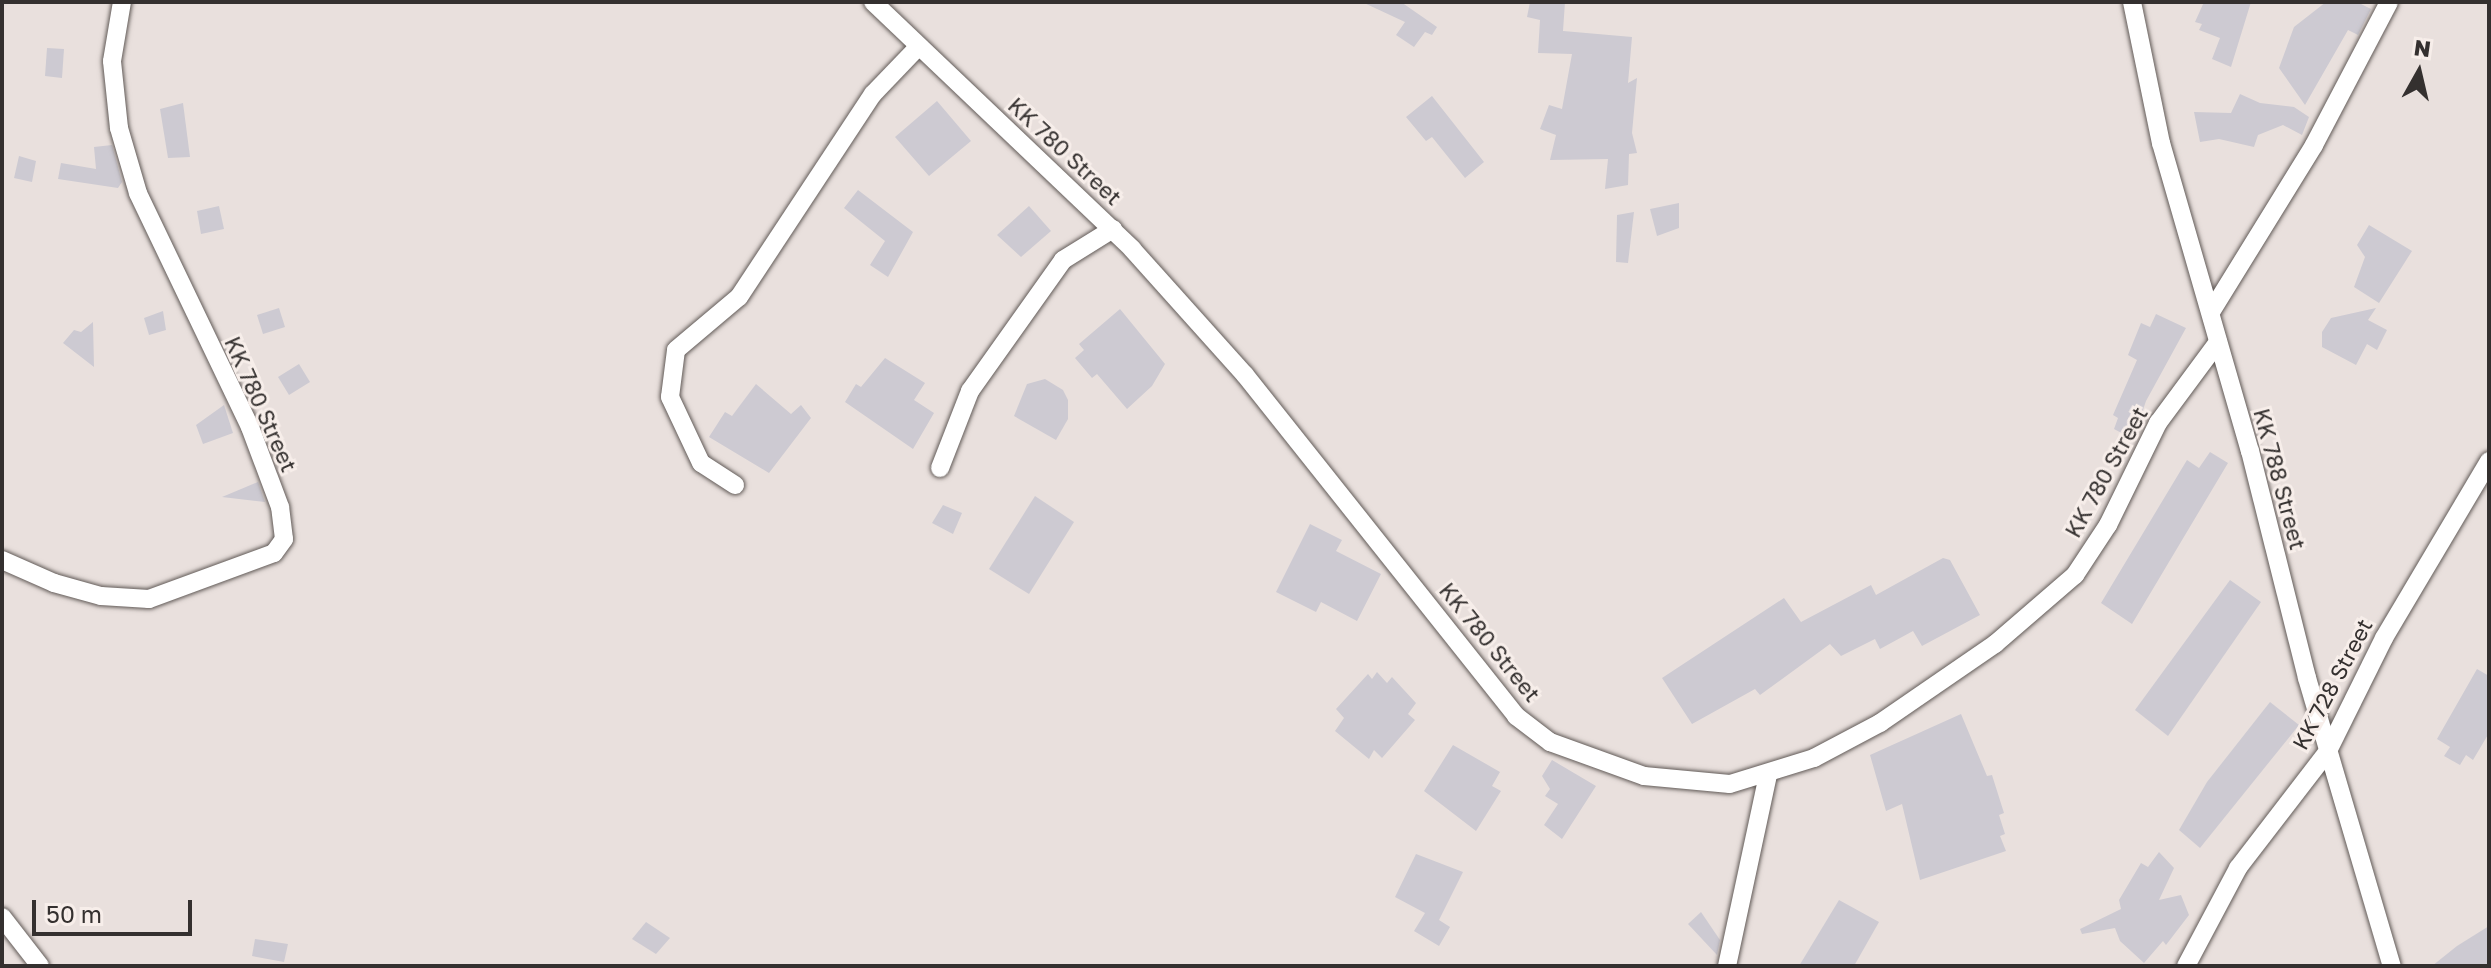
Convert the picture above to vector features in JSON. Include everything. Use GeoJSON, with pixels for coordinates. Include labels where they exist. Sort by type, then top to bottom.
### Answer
{"type":"FeatureCollection","features":[{"type":"Feature","properties":{"kind":"street","name":"KK 780 Street"},"geometry":{"type":"LineString","coordinates":[[2,560],[65,586],[149,599],[274,553],[284,539],[280,507],[250,427],[138,193],[119,128],[112,61],[122,2]]}},
{"type":"Feature","properties":{"kind":"street","name":"KK 780 Street"},"geometry":{"type":"LineString","coordinates":[[873,2],[1113,229],[1245,375],[1516,716],[1550,742],[1644,776],[1730,784],[1768,775],[1814,758],[1916,701],[1995,644],[2075,575],[2108,525],[2158,423],[2218,342]]}},
{"type":"Feature","properties":{"kind":"street","name":"KK 788 Street"},"geometry":{"type":"LineString","coordinates":[[2132,2],[2161,143],[2211,312],[2328,751],[2392,966]]}},
{"type":"Feature","properties":{"kind":"street"},"geometry":{"type":"LineString","coordinates":[[2211,312],[2314,145],[2389,2]]}},
{"type":"Feature","properties":{"kind":"street"},"geometry":{"type":"LineString","coordinates":[[735,485],[701,463],[670,397],[676,350],[739,297],[873,94],[919,46]]}},
{"type":"Feature","properties":{"kind":"street"},"geometry":{"type":"LineString","coordinates":[[940,468],[970,391],[1054,272],[1063,260],[1113,229]]}},
{"type":"Feature","properties":{"kind":"street","name":"KK 728 Street"},"geometry":{"type":"LineString","coordinates":[[2186,966],[2238,868],[2328,751],[2398,612],[2489,461]]}},
{"type":"Feature","properties":{"kind":"street"},"geometry":{"type":"LineString","coordinates":[[1727,966],[1768,775]]}},
{"type":"Feature","properties":{"kind":"street"},"geometry":{"type":"LineString","coordinates":[[2,917],[40,966]]}},
{"type":"Feature","properties":{"kind":"building"},"geometry":{"type":"Polygon","coordinates":[[[1362,2],[1401,2],[1437,27],[1432,35],[1425,32],[1414,47],[1396,35],[1405,22],[1362,2]]]}},
{"type":"Feature","properties":{"kind":"building"},"geometry":{"type":"Polygon","coordinates":[[[1530,2],[1565,2],[1563,31],[1632,37],[1628,83],[1637,78],[1632,133],[1637,153],[1629,154],[1628,185],[1605,189],[1608,159],[1550,160],[1556,135],[1540,129],[1549,105],[1562,109],[1572,54],[1538,53],[1540,20],[1527,17],[1530,2]]]}},
{"type":"Feature","properties":{"kind":"building"},"geometry":{"type":"Polygon","coordinates":[[[2204,2],[2251,2],[2231,67],[2212,59],[2220,38],[2199,30],[2202,24],[2195,22],[2204,2]]]}},
{"type":"Feature","properties":{"kind":"building"},"geometry":{"type":"Polygon","coordinates":[[[2326,2],[2357,2],[2371,9],[2358,35],[2348,30],[2305,105],[2279,68],[2294,27],[2326,2]]]}},
{"type":"Feature","properties":{"kind":"building"},"geometry":{"type":"Polygon","coordinates":[[[47,48],[64,49],[62,78],[45,76],[47,48]]]}},
{"type":"Feature","properties":{"kind":"building"},"geometry":{"type":"Polygon","coordinates":[[[2240,94],[2260,103],[2294,107],[2309,117],[2302,135],[2283,125],[2258,135],[2254,147],[2219,139],[2200,142],[2194,112],[2231,113],[2240,94]]]}},
{"type":"Feature","properties":{"kind":"building"},"geometry":{"type":"Polygon","coordinates":[[[1432,96],[1484,162],[1465,178],[1432,137],[1426,141],[1406,117],[1432,96]]]}},
{"type":"Feature","properties":{"kind":"building"},"geometry":{"type":"Polygon","coordinates":[[[937,101],[971,141],[929,176],[895,137],[937,101]]]}},
{"type":"Feature","properties":{"kind":"building"},"geometry":{"type":"Polygon","coordinates":[[[183,103],[190,157],[168,158],[160,109],[183,103]]]}},
{"type":"Feature","properties":{"kind":"building"},"geometry":{"type":"Polygon","coordinates":[[[112,145],[122,182],[118,188],[58,179],[61,163],[96,169],[94,147],[112,145]]]}},
{"type":"Feature","properties":{"kind":"building"},"geometry":{"type":"Polygon","coordinates":[[[19,156],[36,161],[32,182],[14,178],[19,156]]]}},
{"type":"Feature","properties":{"kind":"building"},"geometry":{"type":"Polygon","coordinates":[[[858,190],[913,232],[888,277],[870,265],[885,241],[844,208],[858,190]]]}},
{"type":"Feature","properties":{"kind":"building"},"geometry":{"type":"Polygon","coordinates":[[[1679,203],[1679,228],[1657,236],[1650,209],[1679,203]]]}},
{"type":"Feature","properties":{"kind":"building"},"geometry":{"type":"Polygon","coordinates":[[[219,206],[224,229],[201,234],[197,211],[219,206]]]}},
{"type":"Feature","properties":{"kind":"building"},"geometry":{"type":"Polygon","coordinates":[[[1029,206],[1051,231],[1021,257],[997,235],[1029,206]]]}},
{"type":"Feature","properties":{"kind":"building"},"geometry":{"type":"Polygon","coordinates":[[[1634,212],[1628,263],[1616,262],[1617,215],[1634,212]]]}},
{"type":"Feature","properties":{"kind":"building"},"geometry":{"type":"Polygon","coordinates":[[[2369,225],[2412,251],[2379,303],[2354,287],[2365,257],[2357,245],[2369,225]]]}},
{"type":"Feature","properties":{"kind":"building"},"geometry":{"type":"Polygon","coordinates":[[[279,308],[285,327],[263,334],[257,315],[279,308]]]}},
{"type":"Feature","properties":{"kind":"building"},"geometry":{"type":"Polygon","coordinates":[[[2376,308],[2368,320],[2387,330],[2377,350],[2367,344],[2356,365],[2322,347],[2322,332],[2331,318],[2376,308]]]}},
{"type":"Feature","properties":{"kind":"building"},"geometry":{"type":"Polygon","coordinates":[[[1120,309],[1165,364],[1152,386],[1127,409],[1097,374],[1092,378],[1075,358],[1084,350],[1079,344],[1120,309]]]}},
{"type":"Feature","properties":{"kind":"building"},"geometry":{"type":"Polygon","coordinates":[[[163,311],[166,330],[149,335],[144,318],[163,311]]]}},
{"type":"Feature","properties":{"kind":"building"},"geometry":{"type":"Polygon","coordinates":[[[2156,314],[2186,328],[2146,401],[2133,439],[2114,429],[2118,418],[2113,415],[2137,360],[2128,355],[2141,323],[2150,327],[2156,314]]]}},
{"type":"Feature","properties":{"kind":"building"},"geometry":{"type":"Polygon","coordinates":[[[93,322],[94,367],[63,343],[74,330],[81,332],[93,322]]]}},
{"type":"Feature","properties":{"kind":"building"},"geometry":{"type":"Polygon","coordinates":[[[885,358],[925,383],[914,400],[934,413],[913,449],[845,402],[856,384],[861,387],[885,358]]]}},
{"type":"Feature","properties":{"kind":"building"},"geometry":{"type":"Polygon","coordinates":[[[299,364],[310,382],[289,395],[278,377],[299,364]]]}},
{"type":"Feature","properties":{"kind":"building"},"geometry":{"type":"Polygon","coordinates":[[[1045,379],[1063,390],[1068,400],[1068,419],[1056,440],[1014,416],[1027,384],[1045,379]]]}},
{"type":"Feature","properties":{"kind":"building"},"geometry":{"type":"Polygon","coordinates":[[[756,384],[791,414],[801,405],[811,418],[769,473],[709,437],[725,412],[732,416],[756,384]]]}},
{"type":"Feature","properties":{"kind":"building"},"geometry":{"type":"Polygon","coordinates":[[[224,405],[233,433],[203,444],[196,425],[224,405]]]}},
{"type":"Feature","properties":{"kind":"building"},"geometry":{"type":"Polygon","coordinates":[[[2210,452],[2228,463],[2132,624],[2101,603],[2187,460],[2199,468],[2210,452]]]}},
{"type":"Feature","properties":{"kind":"building"},"geometry":{"type":"Polygon","coordinates":[[[258,482],[265,502],[222,497],[258,482]]]}},
{"type":"Feature","properties":{"kind":"building"},"geometry":{"type":"Polygon","coordinates":[[[1035,496],[1074,522],[1029,594],[989,569],[1035,496]]]}},
{"type":"Feature","properties":{"kind":"building"},"geometry":{"type":"Polygon","coordinates":[[[943,505],[962,513],[953,534],[932,523],[943,505]]]}},
{"type":"Feature","properties":{"kind":"building"},"geometry":{"type":"Polygon","coordinates":[[[1310,524],[1342,540],[1336,551],[1381,574],[1357,621],[1321,602],[1316,612],[1276,592],[1310,524]]]}},
{"type":"Feature","properties":{"kind":"building"},"geometry":{"type":"Polygon","coordinates":[[[1943,558],[1950,560],[1980,615],[1922,646],[1913,631],[1880,649],[1875,639],[1841,656],[1830,644],[1760,695],[1755,689],[1692,724],[1662,678],[1784,598],[1801,622],[1871,585],[1876,595],[1943,558]]]}},
{"type":"Feature","properties":{"kind":"building"},"geometry":{"type":"Polygon","coordinates":[[[2230,580],[2261,602],[2168,736],[2135,710],[2230,580]]]}},
{"type":"Feature","properties":{"kind":"building"},"geometry":{"type":"Polygon","coordinates":[[[2477,669],[2489,676],[2489,733],[2473,760],[2466,755],[2460,765],[2444,756],[2450,747],[2437,739],[2477,669]]]}},
{"type":"Feature","properties":{"kind":"building"},"geometry":{"type":"Polygon","coordinates":[[[1377,672],[1387,683],[1392,677],[1416,703],[1408,714],[1415,720],[1382,758],[1374,750],[1369,759],[1335,731],[1344,718],[1336,709],[1368,674],[1372,679],[1377,672]]]}},
{"type":"Feature","properties":{"kind":"building"},"geometry":{"type":"Polygon","coordinates":[[[2270,702],[2299,725],[2200,848],[2179,830],[2207,782],[2270,702]]]}},
{"type":"Feature","properties":{"kind":"building"},"geometry":{"type":"Polygon","coordinates":[[[1961,714],[1987,776],[1992,775],[2004,813],[1999,815],[2005,834],[2000,836],[2006,851],[1920,880],[1902,804],[1886,811],[1870,755],[1961,714]]]}},
{"type":"Feature","properties":{"kind":"building"},"geometry":{"type":"Polygon","coordinates":[[[1453,745],[1500,772],[1492,786],[1501,791],[1476,831],[1424,791],[1453,745]]]}},
{"type":"Feature","properties":{"kind":"building"},"geometry":{"type":"Polygon","coordinates":[[[1552,760],[1596,786],[1562,839],[1544,825],[1558,804],[1545,796],[1550,789],[1542,776],[1552,760]]]}},
{"type":"Feature","properties":{"kind":"building"},"geometry":{"type":"Polygon","coordinates":[[[2159,852],[2174,868],[2159,900],[2181,895],[2189,915],[2166,945],[2163,941],[2144,963],[2120,941],[2115,928],[2082,934],[2080,929],[2121,909],[2119,900],[2141,863],[2148,867],[2159,852]]]}},
{"type":"Feature","properties":{"kind":"building"},"geometry":{"type":"Polygon","coordinates":[[[1416,854],[1463,872],[1439,920],[1450,927],[1439,946],[1414,931],[1425,913],[1395,897],[1416,854]]]}},
{"type":"Feature","properties":{"kind":"building"},"geometry":{"type":"Polygon","coordinates":[[[1839,900],[1879,922],[1854,966],[1799,966],[1839,900]]]}},
{"type":"Feature","properties":{"kind":"building"},"geometry":{"type":"Polygon","coordinates":[[[1701,912],[1720,940],[1717,955],[1688,924],[1701,912]]]}},
{"type":"Feature","properties":{"kind":"building"},"geometry":{"type":"Polygon","coordinates":[[[646,922],[670,938],[656,954],[632,939],[646,922]]]}},
{"type":"Feature","properties":{"kind":"building"},"geometry":{"type":"Polygon","coordinates":[[[2489,926],[2489,966],[2432,966],[2457,946],[2489,926]]]}},
{"type":"Feature","properties":{"kind":"building"},"geometry":{"type":"Polygon","coordinates":[[[255,939],[288,944],[284,962],[252,956],[255,939]]]}}]}
